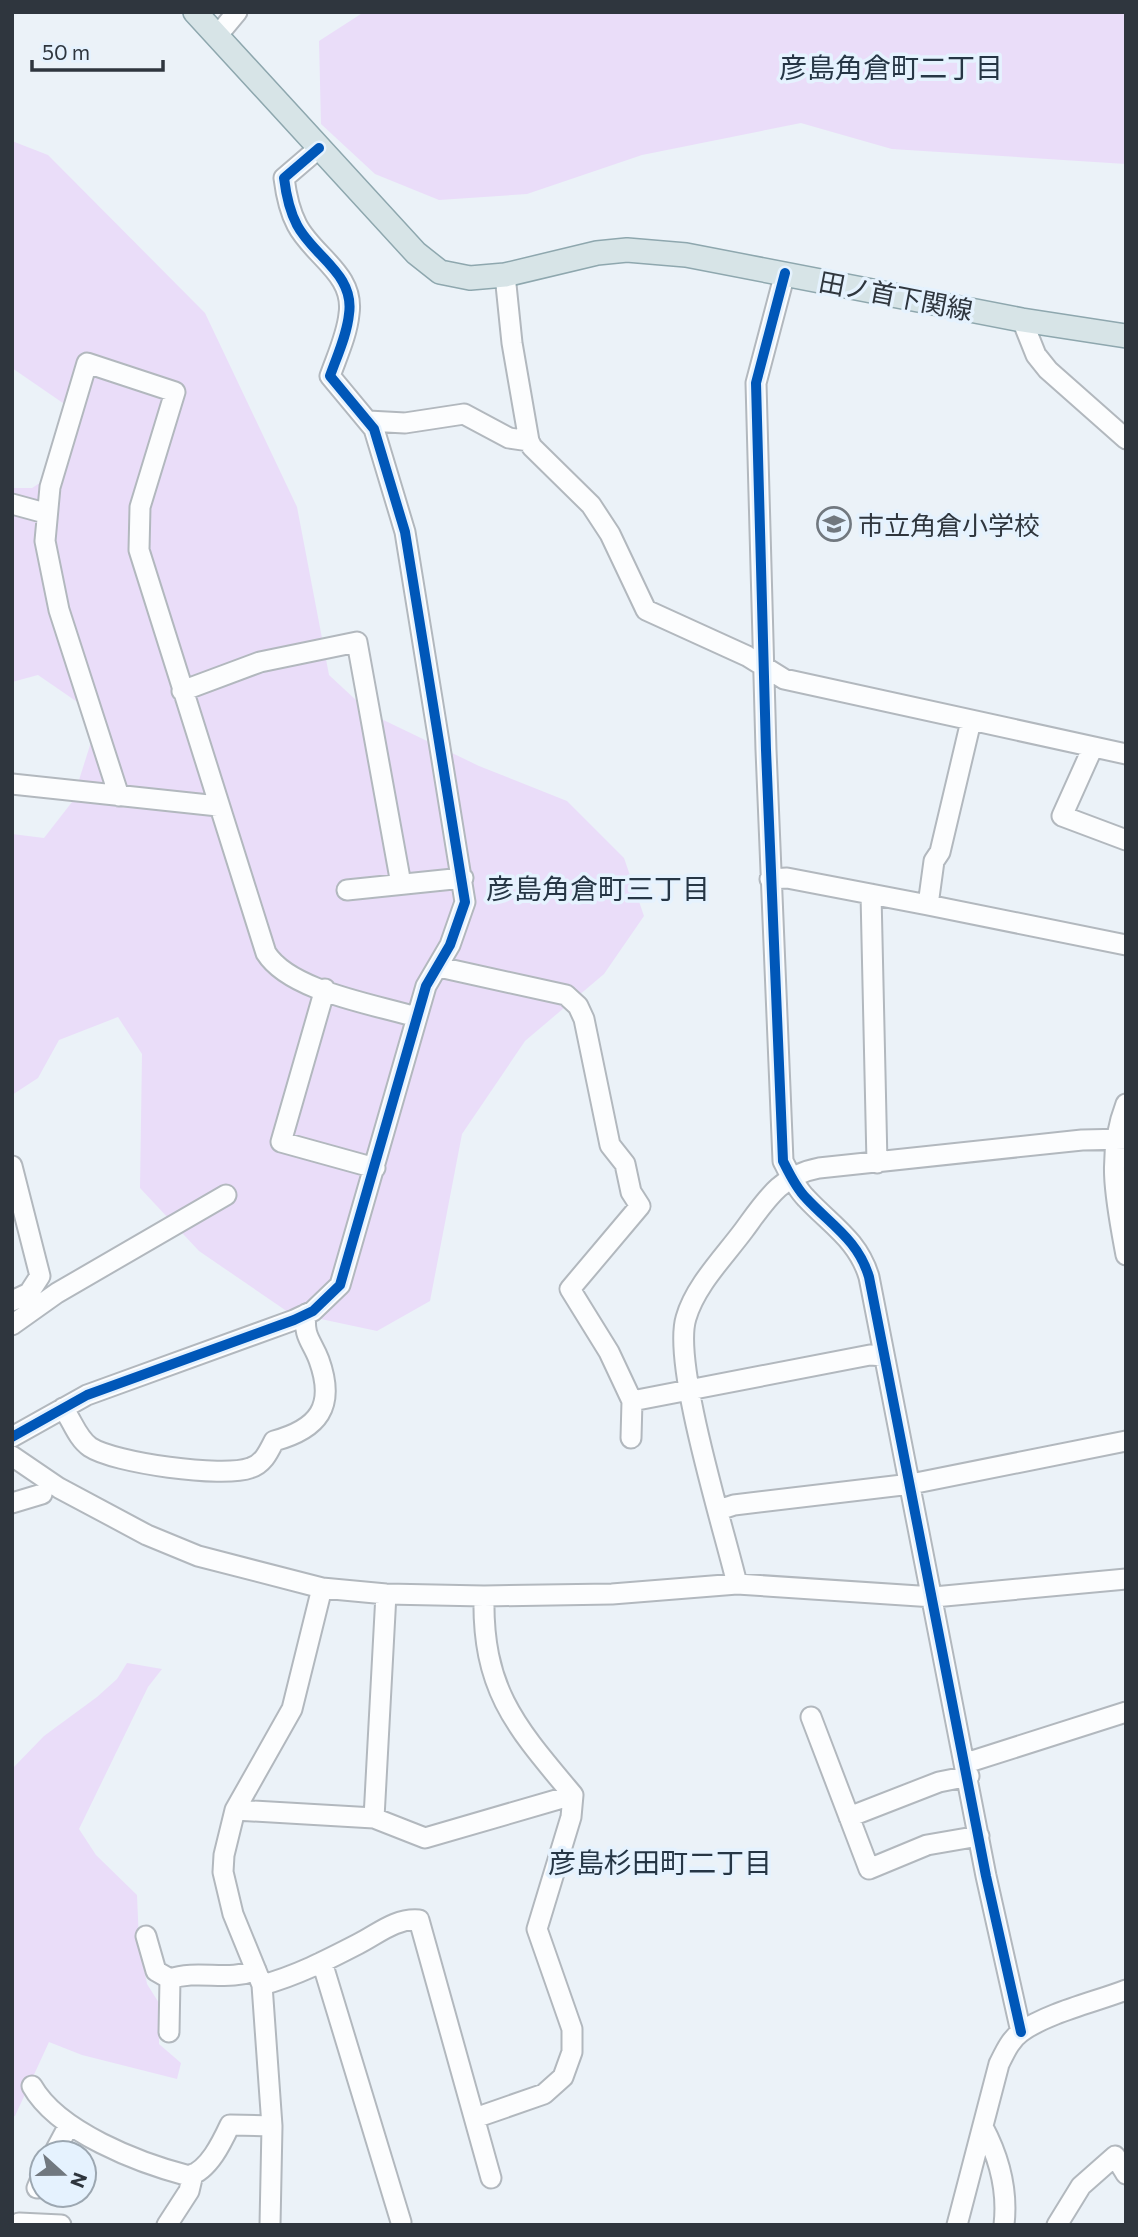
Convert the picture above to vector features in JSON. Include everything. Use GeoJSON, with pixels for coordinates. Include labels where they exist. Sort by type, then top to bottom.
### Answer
{"type":"FeatureCollection","features":[{"type":"Feature","properties":{"kind":"main road","name":"田ノ首下関線"},"geometry":{"type":"LineString","coordinates":[[195,12],[416,253],[440,272],[458,277],[505,275],[597,253],[627,250],[717,260],[1022,320],[1126,336]]}},
{"type":"Feature","properties":{"kind":"street"},"geometry":{"type":"LineString","coordinates":[[217,36],[237,12]]}},
{"type":"Feature","properties":{"kind":"street"},"geometry":{"type":"LineString","coordinates":[[13,1430],[87,1395],[306,1314],[341,1285],[426,986],[439,967],[465,902],[404,532],[389,472],[368,421],[331,376],[349,314],[347,289],[337,272],[304,236],[286,196],[284,178],[319,148]]}},
{"type":"Feature","properties":{"kind":"street"},"geometry":{"type":"LineString","coordinates":[[785,274],[756,383],[770,879],[783,1161],[804,1196],[849,1238],[864,1262],[1021,2032]]}},
{"type":"Feature","properties":{"kind":"street"},"geometry":{"type":"LineString","coordinates":[[505,275],[512,343],[529,441],[582,495],[599,517],[646,610],[747,656],[784,679],[1126,754]]}},
{"type":"Feature","properties":{"kind":"street"},"geometry":{"type":"LineString","coordinates":[[1022,320],[1036,355],[1048,370],[1126,439]]}},
{"type":"Feature","properties":{"kind":"street"},"geometry":{"type":"LineString","coordinates":[[118,796],[53,587],[45,541],[45,513],[57,460],[87,363],[175,392],[144,490],[138,529],[144,572],[266,953],[275,967],[288,975],[416,1017]]}},
{"type":"Feature","properties":{"kind":"street"},"geometry":{"type":"LineString","coordinates":[[368,421],[405,424],[464,414],[509,438],[529,441]]}},
{"type":"Feature","properties":{"kind":"street"},"geometry":{"type":"LineString","coordinates":[[12,504],[45,513]]}},
{"type":"Feature","properties":{"kind":"street"},"geometry":{"type":"LineString","coordinates":[[182,691],[260,662],[357,642],[401,884]]}},
{"type":"Feature","properties":{"kind":"street"},"geometry":{"type":"LineString","coordinates":[[928,905],[934,861],[940,852],[971,721]]}},
{"type":"Feature","properties":{"kind":"street"},"geometry":{"type":"LineString","coordinates":[[1093,747],[1062,816],[1126,840]]}},
{"type":"Feature","properties":{"kind":"street"},"geometry":{"type":"LineString","coordinates":[[14,779],[118,796],[218,806]]}},
{"type":"Feature","properties":{"kind":"street"},"geometry":{"type":"LineString","coordinates":[[347,890],[463,878]]}},
{"type":"Feature","properties":{"kind":"street"},"geometry":{"type":"LineString","coordinates":[[770,879],[787,878],[1126,945]]}},
{"type":"Feature","properties":{"kind":"street"},"geometry":{"type":"LineString","coordinates":[[871,894],[877,1163]]}},
{"type":"Feature","properties":{"kind":"street"},"geometry":{"type":"LineString","coordinates":[[439,967],[566,995],[578,1006],[599,1083],[610,1145],[625,1164],[631,1192],[640,1206],[570,1289],[610,1352],[632,1401],[631,1438]]}},
{"type":"Feature","properties":{"kind":"street"},"geometry":{"type":"LineString","coordinates":[[325,989],[281,1142],[375,1168]]}},
{"type":"Feature","properties":{"kind":"street"},"geometry":{"type":"LineString","coordinates":[[1126,1104],[1114,1188],[1126,1255]]}},
{"type":"Feature","properties":{"kind":"street"},"geometry":{"type":"LineString","coordinates":[[737,1584],[690,1391],[683,1331],[696,1295],[778,1185],[819,1168],[1120,1139]]}},
{"type":"Feature","properties":{"kind":"street"},"geometry":{"type":"LineString","coordinates":[[12,1166],[16,1195],[40,1276],[29,1293],[12,1301]]}},
{"type":"Feature","properties":{"kind":"street"},"geometry":{"type":"LineString","coordinates":[[12,1325],[57,1293],[226,1195]]}},
{"type":"Feature","properties":{"kind":"street"},"geometry":{"type":"LineString","coordinates":[[63,1408],[87,1445],[113,1456],[193,1470],[251,1468],[267,1456],[274,1441],[305,1431],[316,1422],[320,1412],[323,1372],[304,1330],[306,1314]]}},
{"type":"Feature","properties":{"kind":"street"},"geometry":{"type":"LineString","coordinates":[[632,1401],[870,1355],[884,1356]]}},
{"type":"Feature","properties":{"kind":"street"},"geometry":{"type":"LineString","coordinates":[[719,1510],[734,1505],[911,1484],[1126,1441]]}},
{"type":"Feature","properties":{"kind":"street"},"geometry":{"type":"LineString","coordinates":[[12,1456],[82,1502],[147,1535],[198,1556],[322,1588],[386,1594],[484,1596],[612,1594],[737,1584],[933,1597],[1126,1579]]}},
{"type":"Feature","properties":{"kind":"street"},"geometry":{"type":"LineString","coordinates":[[12,1503],[42,1494]]}},
{"type":"Feature","properties":{"kind":"street"},"geometry":{"type":"LineString","coordinates":[[270,2225],[272,2126],[259,1977],[233,1914],[223,1872],[235,1810],[292,1709],[322,1588]]}},
{"type":"Feature","properties":{"kind":"street"},"geometry":{"type":"LineString","coordinates":[[374,1818],[386,1594]]}},
{"type":"Feature","properties":{"kind":"street"},"geometry":{"type":"LineString","coordinates":[[475,2118],[544,2094],[563,2077],[572,2052],[572,2029],[537,1929],[571,1817],[573,1795],[533,1747],[500,1699],[491,1667],[483,1619],[484,1596]]}},
{"type":"Feature","properties":{"kind":"street"},"geometry":{"type":"LineString","coordinates":[[849,1817],[967,1769],[1126,1712]]}},
{"type":"Feature","properties":{"kind":"street"},"geometry":{"type":"LineString","coordinates":[[811,1717],[869,1869],[927,1845],[979,1836]]}},
{"type":"Feature","properties":{"kind":"street"},"geometry":{"type":"LineString","coordinates":[[235,1810],[374,1818],[425,1838],[573,1795]]}},
{"type":"Feature","properties":{"kind":"street"},"geometry":{"type":"LineString","coordinates":[[170,1979],[180,1975],[285,1979],[383,1929],[408,1919],[418,1920],[491,2178]]}},
{"type":"Feature","properties":{"kind":"street"},"geometry":{"type":"LineString","coordinates":[[146,1936],[156,1971],[170,1979]]}},
{"type":"Feature","properties":{"kind":"street"},"geometry":{"type":"LineString","coordinates":[[322,1962],[401,2222]]}},
{"type":"Feature","properties":{"kind":"street"},"geometry":{"type":"LineString","coordinates":[[169,2032],[170,1979]]}},
{"type":"Feature","properties":{"kind":"street"},"geometry":{"type":"LineString","coordinates":[[957,2225],[999,2064],[1008,2045],[1021,2032],[1126,1990]]}},
{"type":"Feature","properties":{"kind":"street"},"geometry":{"type":"LineString","coordinates":[[32,2086],[48,2109],[69,2125],[116,2149],[180,2173],[193,2174]]}},
{"type":"Feature","properties":{"kind":"street"},"geometry":{"type":"LineString","coordinates":[[62,2139],[69,2125]]}},
{"type":"Feature","properties":{"kind":"street"},"geometry":{"type":"LineString","coordinates":[[167,2225],[189,2190],[193,2174],[220,2146],[230,2125],[272,2126]]}},
{"type":"Feature","properties":{"kind":"street"},"geometry":{"type":"LineString","coordinates":[[983,2127],[997,2153],[1005,2208],[1004,2225]]}},
{"type":"Feature","properties":{"kind":"street"},"geometry":{"type":"LineString","coordinates":[[1057,2225],[1081,2186],[1115,2156],[1126,2174]]}},
{"type":"Feature","properties":{"kind":"street"},"geometry":{"type":"LineString","coordinates":[[19,2223],[61,2225]]}},
{"type":"Feature","properties":{"kind":"shaded area"},"geometry":{"type":"Polygon","coordinates":[[[364,12],[1126,12],[1126,164],[892,149],[801,123],[642,155],[527,194],[439,200],[375,174],[321,124],[319,41],[364,12]]]}},
{"type":"Feature","properties":{"kind":"shaded area"},"geometry":{"type":"Polygon","coordinates":[[[12,141],[48,155],[205,313],[297,507],[329,675],[371,714],[479,766],[567,801],[624,858],[644,916],[604,974],[525,1041],[462,1134],[430,1301],[377,1331],[288,1312],[199,1251],[140,1188],[142,1054],[118,1017],[59,1040],[38,1078],[12,1095],[12,834],[44,838],[72,802],[99,717],[38,675],[12,682],[12,488],[32,488],[69,464],[76,412],[12,368],[12,141]]]}},
{"type":"Feature","properties":{"kind":"shaded area"},"geometry":{"type":"Polygon","coordinates":[[[127,1663],[162,1669],[148,1687],[79,1829],[96,1855],[137,1895],[139,1942],[147,1984],[159,2003],[159,2044],[181,2063],[177,2079],[82,2055],[49,2042],[15,2116],[12,2117],[12,1769],[44,1736],[117,1679],[127,1663]]]}},
{"type":"Feature","properties":{"kind":"cycle path"},"geometry":{"type":"LineString","coordinates":[[12,1437],[87,1395],[294,1320],[313,1311],[340,1285],[426,986],[450,945],[465,902],[405,532],[374,429],[330,376],[349,314],[346,288],[331,266],[304,236],[292,214],[287,196],[284,178],[319,148]]}},
{"type":"Feature","properties":{"kind":"cycle path"},"geometry":{"type":"LineString","coordinates":[[785,273],[756,383],[766,750],[783,1161],[802,1194],[851,1243],[869,1277],[986,1876],[1021,2032]]}},
{"type":"Feature","properties":{"kind":"place","name":"市立角倉小学校"},"geometry":{"type":"Point","coordinates":[834,524]}},
{"type":"Feature","properties":{"kind":"district","name":"彦島角倉町二丁目"},"geometry":{"type":"Point","coordinates":[891,67]}},
{"type":"Feature","properties":{"kind":"district","name":"彦島角倉町三丁目"},"geometry":{"type":"Point","coordinates":[598,888]}},
{"type":"Feature","properties":{"kind":"district","name":"彦島杉田町二丁目"},"geometry":{"type":"Point","coordinates":[660,1862]}}]}
